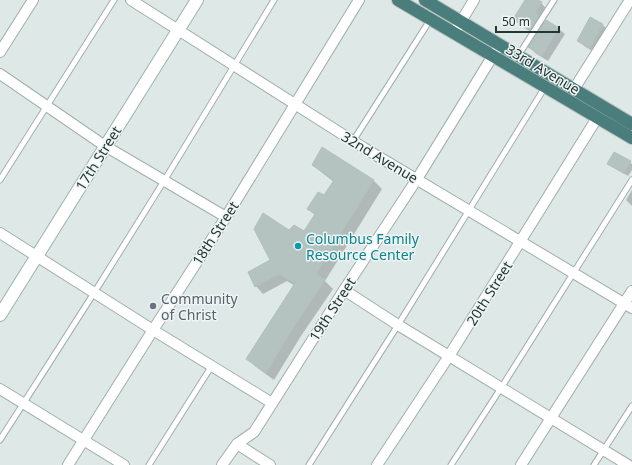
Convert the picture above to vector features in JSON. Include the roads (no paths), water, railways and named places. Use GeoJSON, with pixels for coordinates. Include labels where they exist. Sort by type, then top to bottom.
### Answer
{"type":"FeatureCollection","features":[{"type":"Feature","properties":{"kind":"highway","name":"33rd Avenue"},"geometry":{"type":"LineString","coordinates":[[398,0],[632,138]]}},
{"type":"Feature","properties":{"kind":"highway","name":"33rd Avenue"},"geometry":{"type":"LineString","coordinates":[[425,0],[632,124]]}},
{"type":"Feature","properties":{"kind":"main road","name":"17th Street"},"geometry":{"type":"LineString","coordinates":[[0,315],[197,0]]}},
{"type":"Feature","properties":{"kind":"street"},"geometry":{"type":"LineString","coordinates":[[0,52],[33,0]]}},
{"type":"Feature","properties":{"kind":"street","name":"32nd Avenue"},"geometry":{"type":"LineString","coordinates":[[131,0],[353,141],[628,306]]}},
{"type":"Feature","properties":{"kind":"street","name":"18th Street"},"geometry":{"type":"LineString","coordinates":[[68,465],[226,217],[359,0]]}},
{"type":"Feature","properties":{"kind":"street"},"geometry":{"type":"LineString","coordinates":[[454,33],[474,0]]}},
{"type":"Feature","properties":{"kind":"street"},"geometry":{"type":"LineString","coordinates":[[574,89],[630,0]]}},
{"type":"Feature","properties":{"kind":"street","name":"19th Street"},"geometry":{"type":"LineString","coordinates":[[222,465],[237,444],[254,432],[344,290],[417,179],[500,44]]}},
{"type":"Feature","properties":{"kind":"street"},"geometry":{"type":"LineString","coordinates":[[0,74],[106,146],[226,217]]}},
{"type":"Feature","properties":{"kind":"street","name":"20th Street"},"geometry":{"type":"LineString","coordinates":[[377,465],[449,356],[597,118]]}},
{"type":"Feature","properties":{"kind":"street"},"geometry":{"type":"LineString","coordinates":[[0,233],[211,367],[272,403]]}},
{"type":"Feature","properties":{"kind":"street"},"geometry":{"type":"LineString","coordinates":[[344,290],[398,325],[628,465]]}},
{"type":"Feature","properties":{"kind":"street"},"geometry":{"type":"LineString","coordinates":[[521,465],[551,418],[628,306],[632,291]]}},
{"type":"Feature","properties":{"kind":"street"},"geometry":{"type":"LineString","coordinates":[[0,389],[124,465]]}},
{"type":"Feature","properties":{"kind":"street"},"geometry":{"type":"LineString","coordinates":[[237,444],[270,465]]}},
{"type":"Feature","properties":{"kind":"lane"},"geometry":{"type":"LineString","coordinates":[[0,180],[114,0]]}},
{"type":"Feature","properties":{"kind":"lane"},"geometry":{"type":"LineString","coordinates":[[0,440],[164,181],[274,0]]}},
{"type":"Feature","properties":{"kind":"lane"},"geometry":{"type":"LineString","coordinates":[[518,56],[554,0]]}},
{"type":"Feature","properties":{"kind":"lane"},"geometry":{"type":"LineString","coordinates":[[353,141],[431,19]]}},
{"type":"Feature","properties":{"kind":"lane"},"geometry":{"type":"LineString","coordinates":[[309,465],[398,325],[545,86]]}},
{"type":"Feature","properties":{"kind":"lane"},"geometry":{"type":"LineString","coordinates":[[452,465],[632,180]]}},
{"type":"Feature","properties":{"kind":"lane"},"geometry":{"type":"LineString","coordinates":[[149,465],[211,367]]}},
{"type":"Feature","properties":{"kind":"lane"},"geometry":{"type":"LineString","coordinates":[[594,465],[632,406]]}},
{"type":"Feature","properties":{"kind":"place","name":"Columbus Family Resource Center"},"geometry":{"type":"Point","coordinates":[298,246]}},
{"type":"Feature","properties":{"kind":"place","name":"Community of Christ"},"geometry":{"type":"Point","coordinates":[153,306]}}]}
